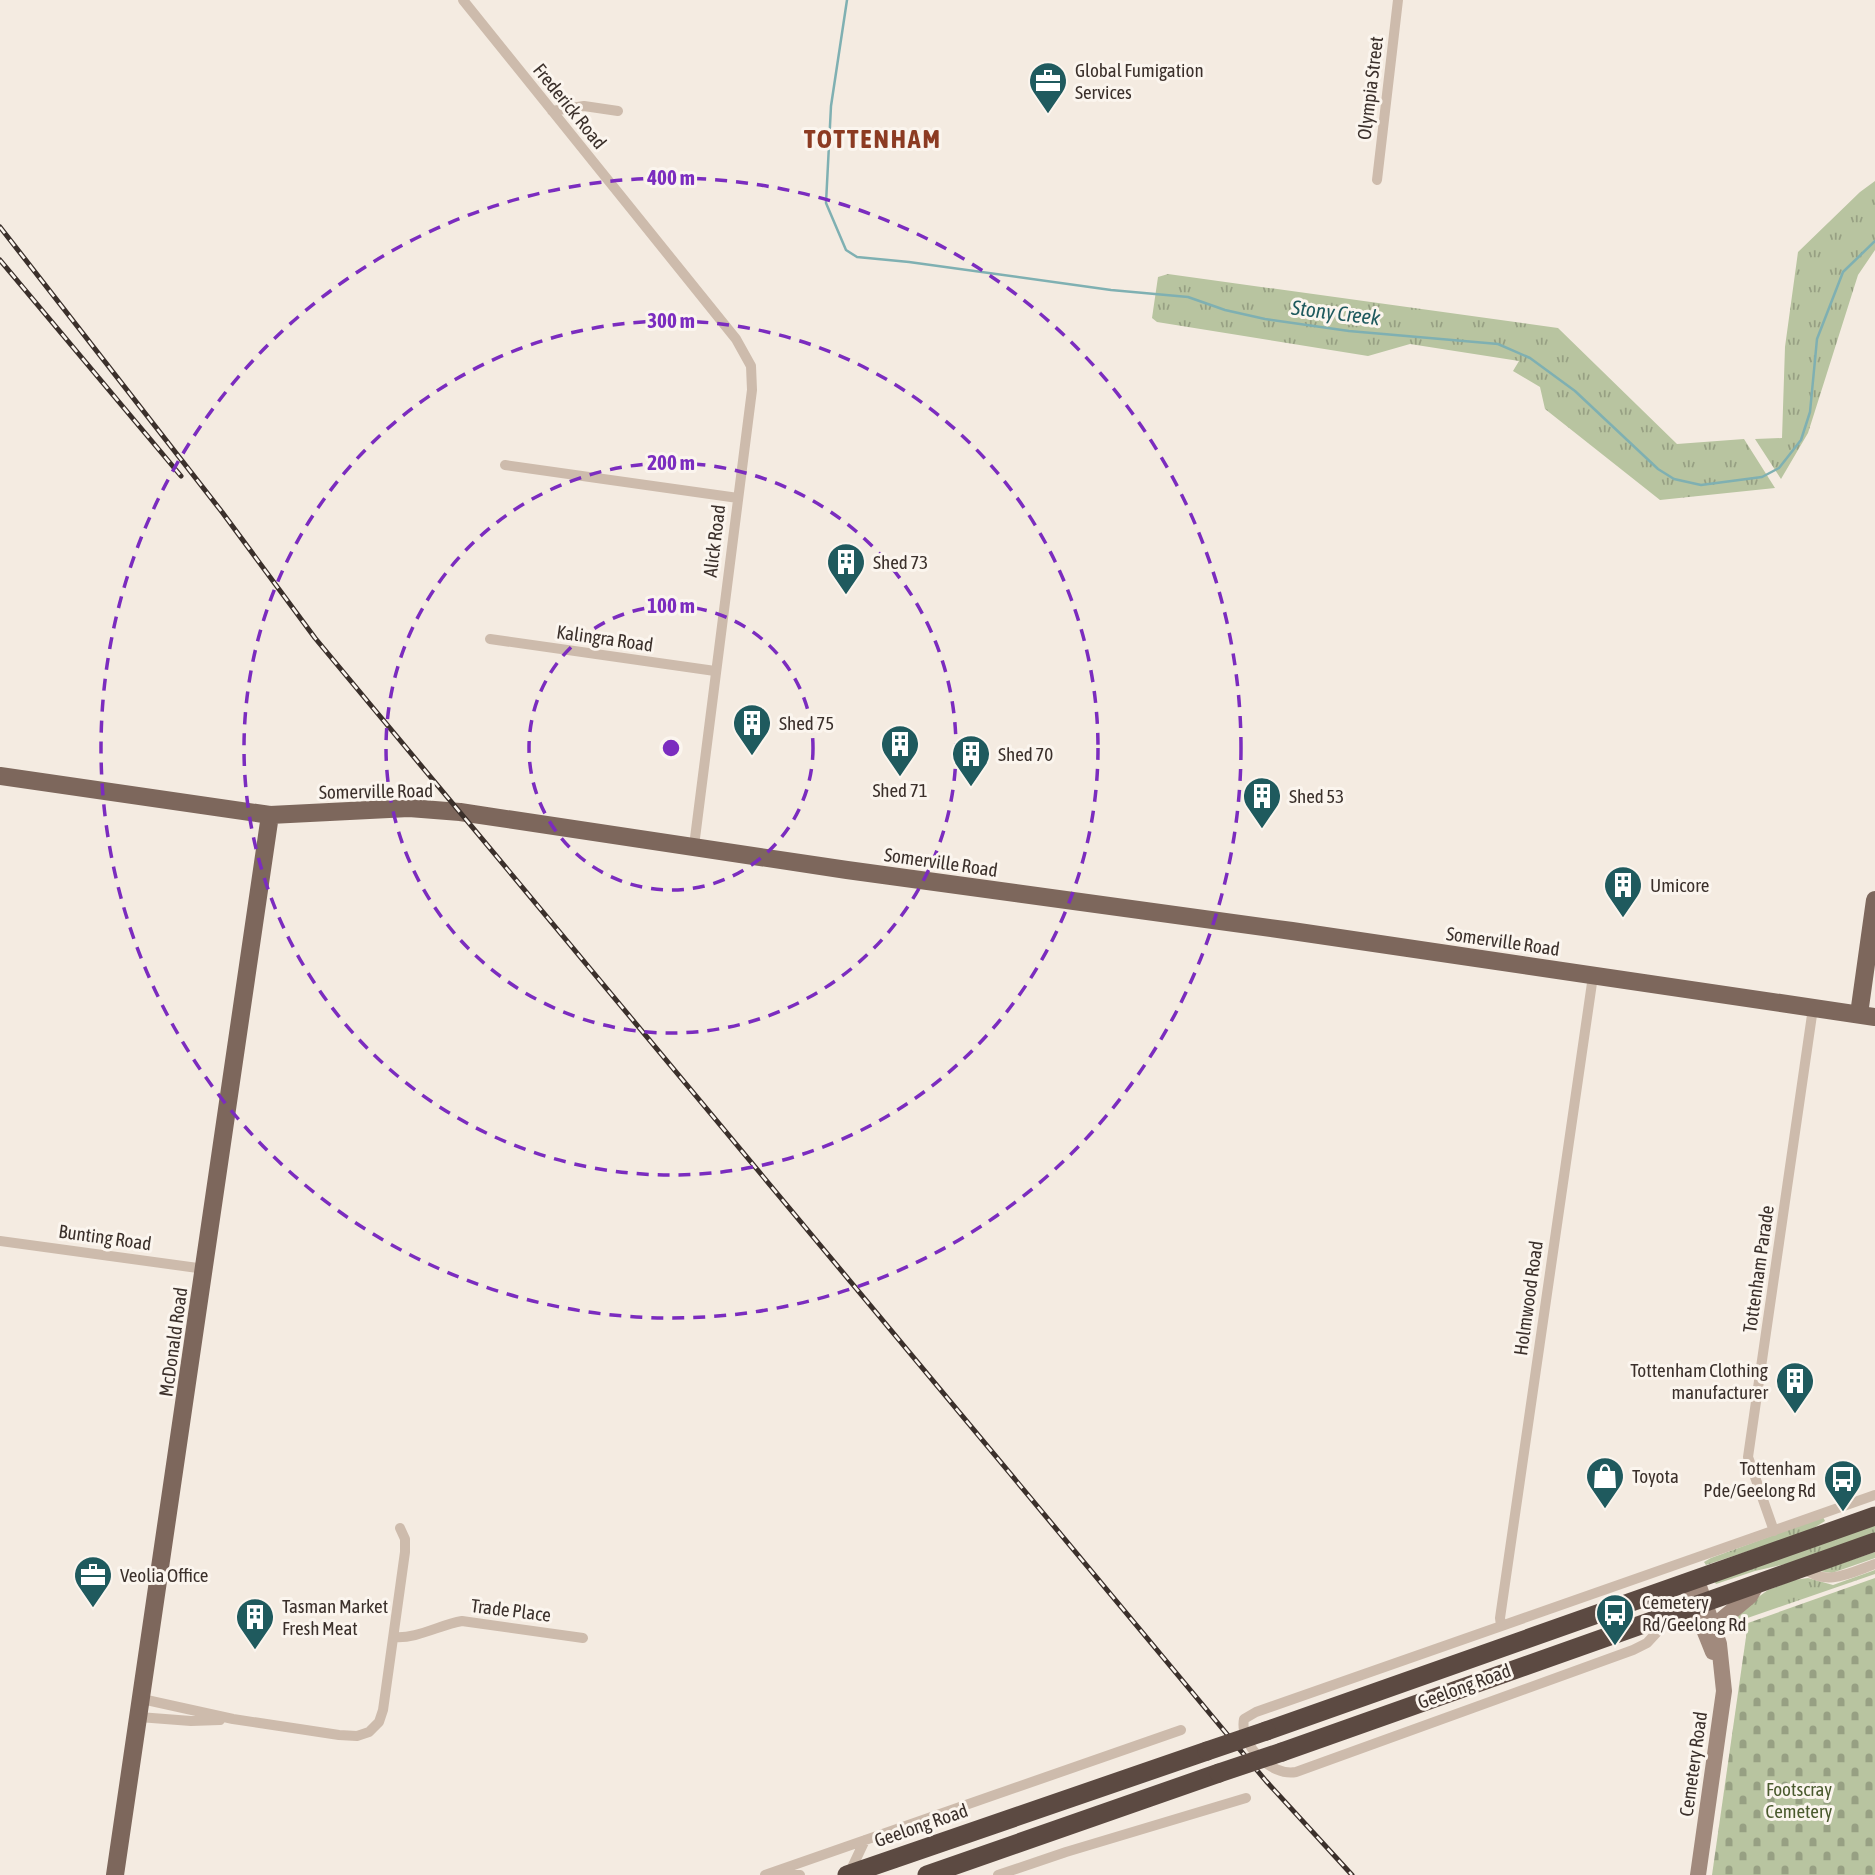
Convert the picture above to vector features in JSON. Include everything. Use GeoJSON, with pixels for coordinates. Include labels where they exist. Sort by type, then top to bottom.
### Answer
{"type":"FeatureCollection","features":[{"type":"Feature","properties":{"kind":"highway","name":"Geelong Road"},"geometry":{"type":"LineString","coordinates":[[848,1875],[1595,1614],[1687,1575],[1875,1516]]}},
{"type":"Feature","properties":{"kind":"highway","name":"Geelong Road"},"geometry":{"type":"LineString","coordinates":[[927,1875],[1875,1542]]}},
{"type":"Feature","properties":{"kind":"main road","name":"Somerville Road"},"geometry":{"type":"LineString","coordinates":[[0,776],[270,815],[409,808],[452,811],[1867,1016]]}},
{"type":"Feature","properties":{"kind":"main road","name":"McDonald Road"},"geometry":{"type":"LineString","coordinates":[[115,1875],[270,815]]}},
{"type":"Feature","properties":{"kind":"main road"},"geometry":{"type":"LineString","coordinates":[[1867,1016],[1875,900]]}},
{"type":"Feature","properties":{"kind":"street","name":"Frederick Road"},"geometry":{"type":"LineString","coordinates":[[463,0],[736,340],[751,366]]}},
{"type":"Feature","properties":{"kind":"street","name":"Olympia Street"},"geometry":{"type":"LineString","coordinates":[[1377,180],[1398,0]]}},
{"type":"Feature","properties":{"kind":"street"},"geometry":{"type":"LineString","coordinates":[[552,111],[584,106],[618,111]]}},
{"type":"Feature","properties":{"kind":"street","name":"Alick Road"},"geometry":{"type":"LineString","coordinates":[[694,846],[752,390],[751,366]]}},
{"type":"Feature","properties":{"kind":"street"},"geometry":{"type":"LineString","coordinates":[[505,465],[738,498]]}},
{"type":"Feature","properties":{"kind":"street","name":"Kalingra Road"},"geometry":{"type":"LineString","coordinates":[[490,639],[715,671]]}},
{"type":"Feature","properties":{"kind":"street","name":"Holmwood Road"},"geometry":{"type":"LineString","coordinates":[[1501,1625],[1593,976]]}},
{"type":"Feature","properties":{"kind":"street","name":"Tottenham Parade"},"geometry":{"type":"LineString","coordinates":[[1774,1531],[1748,1457],[1813,1007]]}},
{"type":"Feature","properties":{"kind":"street","name":"Bunting Road"},"geometry":{"type":"LineString","coordinates":[[0,1241],[205,1269]]}},
{"type":"Feature","properties":{"kind":"street","name":"Geelong Road"},"geometry":{"type":"LineString","coordinates":[[1691,1608],[1647,1643],[1633,1650],[1296,1772],[1283,1773],[1270,1768],[1245,1733],[1244,1719],[1251,1714],[1574,1600],[1687,1575],[1774,1531],[1875,1495]]}},
{"type":"Feature","properties":{"kind":"street"},"geometry":{"type":"LineString","coordinates":[[142,1699],[233,1719],[339,1735],[357,1736],[369,1732],[379,1722],[383,1710],[405,1552],[405,1539],[400,1528]]}},
{"type":"Feature","properties":{"kind":"street"},"geometry":{"type":"LineString","coordinates":[[1803,1568],[1811,1575],[1829,1579],[1875,1564]]}},
{"type":"Feature","properties":{"kind":"street","name":"Cemetery Road"},"geometry":{"type":"LineString","coordinates":[[1687,1575],[1691,1608],[1719,1659]]}},
{"type":"Feature","properties":{"kind":"street"},"geometry":{"type":"LineString","coordinates":[[1714,1626],[1751,1596],[1757,1584]]}},
{"type":"Feature","properties":{"kind":"street"},"geometry":{"type":"LineString","coordinates":[[1574,1600],[1595,1614]]}},
{"type":"Feature","properties":{"kind":"street","name":"Cemetery Road"},"geometry":{"type":"LineString","coordinates":[[1691,1608],[1714,1626],[1723,1676],[1722,1708],[1698,1875]]}},
{"type":"Feature","properties":{"kind":"street","name":"Trade Place"},"geometry":{"type":"LineString","coordinates":[[394,1637],[410,1637],[445,1624],[462,1621],[583,1637]]}},
{"type":"Feature","properties":{"kind":"street"},"geometry":{"type":"LineString","coordinates":[[139,1717],[191,1721],[233,1719]]}},
{"type":"Feature","properties":{"kind":"street","name":"Geelong Road"},"geometry":{"type":"LineString","coordinates":[[765,1875],[1181,1730]]}},
{"type":"Feature","properties":{"kind":"street"},"geometry":{"type":"LineString","coordinates":[[998,1875],[1245,1798]]}},
{"type":"Feature","properties":{"kind":"street","name":"Geelong Road"},"geometry":{"type":"LineString","coordinates":[[848,1875],[865,1840]]}},
{"type":"Feature","properties":{"kind":"street","name":"Geelong Road"},"geometry":{"type":"LineString","coordinates":[[776,1871],[800,1875]]}},
{"type":"Feature","properties":{"kind":"green space"},"geometry":{"type":"Polygon","coordinates":[[[1875,181],[1875,250],[1858,275],[1808,433],[1781,479],[1755,439],[1782,438],[1785,347],[1798,252],[1875,181]]]}},
{"type":"Feature","properties":{"kind":"green space"},"geometry":{"type":"Polygon","coordinates":[[[1168,274],[1558,328],[1677,444],[1744,439],[1775,488],[1660,500],[1545,409],[1540,387],[1513,371],[1519,361],[1410,344],[1368,356],[1157,322],[1152,318],[1158,277],[1168,274]]]}},
{"type":"Feature","properties":{"kind":"green space"},"geometry":{"type":"Polygon","coordinates":[[[1823,1517],[1825,1521],[1809,1531],[1706,1565],[1704,1562],[1711,1558],[1823,1517]]]}},
{"type":"Feature","properties":{"kind":"green space"},"geometry":{"type":"Polygon","coordinates":[[[1875,1525],[1875,1534],[1799,1561],[1755,1571],[1716,1584],[1714,1581],[1875,1525]]]}},
{"type":"Feature","properties":{"kind":"green space"},"geometry":{"type":"Polygon","coordinates":[[[1875,1552],[1875,1558],[1832,1573],[1819,1571],[1875,1552]]]}},
{"type":"Feature","properties":{"kind":"green space"},"geometry":{"type":"Polygon","coordinates":[[[1875,1570],[1875,1574],[1733,1623],[1729,1618],[1768,1590],[1794,1580],[1808,1578],[1833,1585],[1875,1570]]]}},
{"type":"Feature","properties":{"kind":"green space","name":"Footscray Cemetery"},"geometry":{"type":"Polygon","coordinates":[[[1875,1578],[1875,1875],[1712,1875],[1748,1623],[1875,1578]]]}},
{"type":"Feature","properties":{"kind":"waterway","name":"Stony Creek"},"geometry":{"type":"LineString","coordinates":[[847,0],[831,106],[826,203],[846,250],[857,257],[1111,290],[1188,297],[1225,310],[1265,319],[1349,331],[1498,344],[1530,358],[1575,391],[1658,469],[1674,479],[1701,485],[1762,477],[1779,468],[1801,440],[1810,412],[1817,339],[1843,272],[1875,241]]}},
{"type":"Feature","properties":{"kind":"railway"},"geometry":{"type":"LineString","coordinates":[[0,227],[222,512],[315,638],[1266,1781],[1352,1875]]}},
{"type":"Feature","properties":{"kind":"railway"},"geometry":{"type":"LineString","coordinates":[[0,260],[181,476]]}},
{"type":"Feature","properties":{"kind":"place","name":"Global Fumigation Services"},"geometry":{"type":"Point","coordinates":[1048,115]}},
{"type":"Feature","properties":{"kind":"place","name":"Shed 73"},"geometry":{"type":"Point","coordinates":[846,596]}},
{"type":"Feature","properties":{"kind":"place","name":"Shed 75"},"geometry":{"type":"Point","coordinates":[752,757]}},
{"type":"Feature","properties":{"kind":"place","name":"Shed 71"},"geometry":{"type":"Point","coordinates":[900,778]}},
{"type":"Feature","properties":{"kind":"place","name":"Shed 70"},"geometry":{"type":"Point","coordinates":[971,788]}},
{"type":"Feature","properties":{"kind":"place","name":"Shed 53"},"geometry":{"type":"Point","coordinates":[1262,830]}},
{"type":"Feature","properties":{"kind":"place","name":"Umicore"},"geometry":{"type":"Point","coordinates":[1623,919]}},
{"type":"Feature","properties":{"kind":"place","name":"Tottenham Clothing manufacturer"},"geometry":{"type":"Point","coordinates":[1795,1415]}},
{"type":"Feature","properties":{"kind":"place","name":"Toyota"},"geometry":{"type":"Point","coordinates":[1605,1510]}},
{"type":"Feature","properties":{"kind":"place","name":"Tottenham Pde/Geelong Rd"},"geometry":{"type":"Point","coordinates":[1843,1513]}},
{"type":"Feature","properties":{"kind":"place","name":"Veolia Office"},"geometry":{"type":"Point","coordinates":[93,1609]}},
{"type":"Feature","properties":{"kind":"place","name":"Cemetery Rd/Geelong Rd"},"geometry":{"type":"Point","coordinates":[1615,1647]}},
{"type":"Feature","properties":{"kind":"place","name":"Tasman Market Fresh Meat"},"geometry":{"type":"Point","coordinates":[255,1651]}},
{"type":"Feature","properties":{"kind":"district","name":"TOTTENHAM"},"geometry":{"type":"Point","coordinates":[873,139]}}]}
